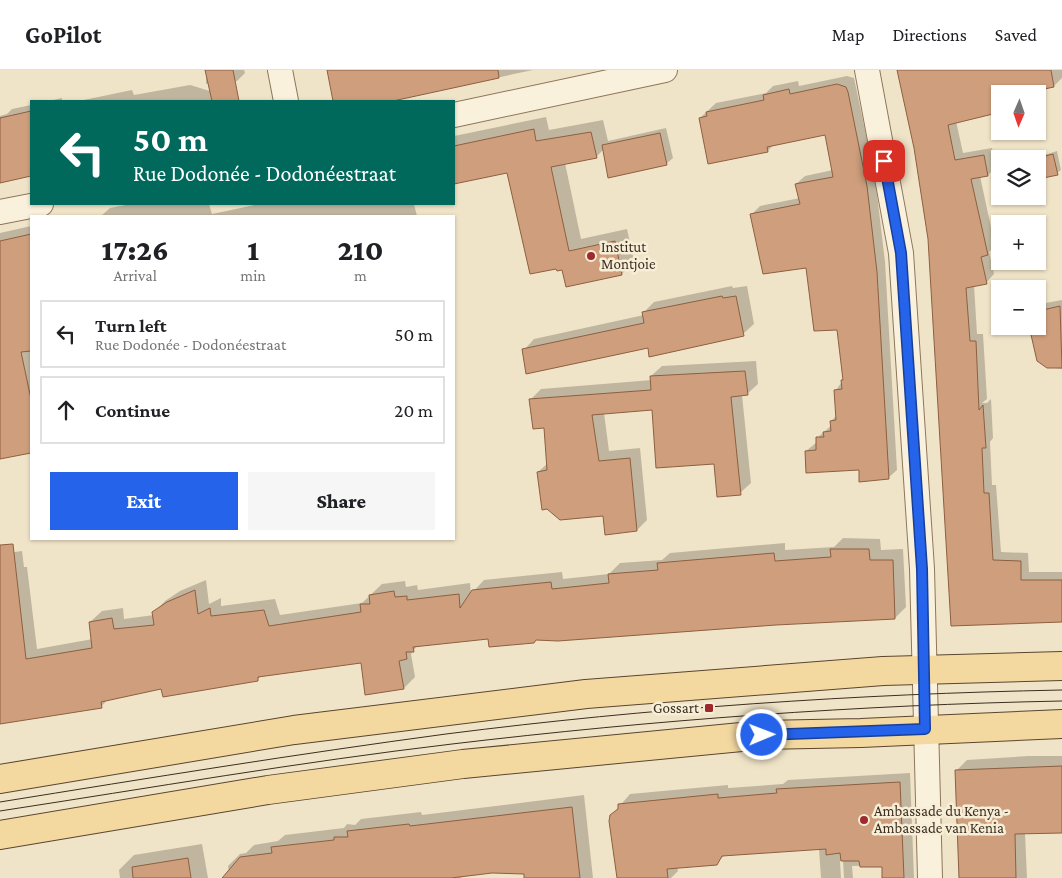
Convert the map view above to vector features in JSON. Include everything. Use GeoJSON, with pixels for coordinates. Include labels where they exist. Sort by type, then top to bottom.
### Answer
{"type":"FeatureCollection","features":[{"type":"Feature","properties":{"kind":"main road"},"geometry":{"type":"LineString","coordinates":[[0,779],[294,730],[586,694],[925,669],[1062,666]]}},
{"type":"Feature","properties":{"kind":"main road"},"geometry":{"type":"LineString","coordinates":[[0,835],[268,790],[463,764],[762,735],[1062,724]]}},
{"type":"Feature","properties":{"kind":"street"},"geometry":{"type":"LineString","coordinates":[[280,70],[286,100]]}},
{"type":"Feature","properties":{"kind":"street"},"geometry":{"type":"LineString","coordinates":[[455,115],[665,70]]}},
{"type":"Feature","properties":{"kind":"street"},"geometry":{"type":"LineString","coordinates":[[867,70],[901,253],[922,569],[930,878]]}},
{"type":"Feature","properties":{"kind":"street"},"geometry":{"type":"LineString","coordinates":[[0,212],[36,205]]}},
{"type":"Feature","properties":{"kind":"building"},"geometry":{"type":"Polygon","coordinates":[[[205,70],[233,70],[239,100],[212,100],[205,70]]]}},
{"type":"Feature","properties":{"kind":"building"},"geometry":{"type":"Polygon","coordinates":[[[327,70],[498,70],[499,78],[398,100],[333,100],[327,70]]]}},
{"type":"Feature","properties":{"kind":"building"},"geometry":{"type":"Polygon","coordinates":[[[897,70],[1051,70],[1054,87],[1046,89],[1046,85],[991,85],[991,114],[948,125],[955,160],[984,155],[988,176],[971,179],[988,255],[981,257],[987,284],[966,288],[970,341],[976,341],[979,410],[983,405],[986,448],[982,448],[984,493],[989,493],[993,560],[1021,561],[1021,580],[1062,580],[1062,622],[951,626],[928,239],[914,148],[897,70]]]}},
{"type":"Feature","properties":{"kind":"building"},"geometry":{"type":"Polygon","coordinates":[[[837,84],[846,87],[848,92],[867,186],[877,272],[889,479],[859,482],[859,470],[806,473],[805,451],[816,450],[816,437],[824,437],[823,432],[831,431],[830,421],[836,420],[834,390],[842,389],[841,380],[843,380],[837,330],[814,331],[806,268],[763,274],[750,214],[800,204],[795,184],[833,177],[825,135],[767,147],[768,152],[708,164],[699,118],[707,116],[706,112],[764,100],[763,95],[789,89],[790,94],[837,84]]]}},
{"type":"Feature","properties":{"kind":"building"},"geometry":{"type":"Polygon","coordinates":[[[30,111],[30,176],[0,183],[0,118],[30,111]]]}},
{"type":"Feature","properties":{"kind":"building"},"geometry":{"type":"Polygon","coordinates":[[[534,129],[536,141],[591,132],[597,158],[551,167],[569,251],[615,241],[622,275],[566,287],[562,270],[557,271],[556,269],[530,274],[507,173],[455,184],[455,146],[534,129]]]}},
{"type":"Feature","properties":{"kind":"building"},"geometry":{"type":"Polygon","coordinates":[[[660,133],[667,165],[608,178],[602,145],[660,133]]]}},
{"type":"Feature","properties":{"kind":"building"},"geometry":{"type":"Polygon","coordinates":[[[1053,154],[1058,175],[1046,177],[1046,156],[1053,154]]]}},
{"type":"Feature","properties":{"kind":"building"},"geometry":{"type":"Polygon","coordinates":[[[30,234],[30,351],[21,352],[30,394],[30,453],[0,459],[0,241],[30,234]]]}},
{"type":"Feature","properties":{"kind":"building"},"geometry":{"type":"Polygon","coordinates":[[[722,296],[723,298],[736,296],[744,336],[649,357],[648,348],[526,374],[522,349],[644,323],[642,312],[722,296]]]}},
{"type":"Feature","properties":{"kind":"building"},"geometry":{"type":"Polygon","coordinates":[[[1060,306],[1062,368],[1047,368],[1037,361],[1031,335],[1046,335],[1046,309],[1060,306]]]}},
{"type":"Feature","properties":{"kind":"building"},"geometry":{"type":"Polygon","coordinates":[[[745,371],[748,395],[731,397],[741,495],[717,497],[714,464],[656,468],[652,410],[592,415],[599,461],[630,458],[637,531],[605,535],[603,516],[560,520],[547,509],[542,510],[537,472],[547,470],[544,428],[533,429],[529,399],[651,390],[650,376],[745,371]]]}},
{"type":"Feature","properties":{"kind":"building"},"geometry":{"type":"Polygon","coordinates":[[[13,544],[26,659],[92,648],[89,622],[112,618],[114,629],[154,625],[152,612],[167,602],[195,590],[198,614],[210,608],[211,616],[264,610],[269,626],[361,612],[360,604],[370,604],[369,595],[394,591],[395,597],[407,596],[407,600],[459,594],[460,608],[472,590],[551,582],[552,589],[609,583],[608,574],[658,570],[657,563],[774,553],[775,561],[831,557],[830,549],[869,549],[870,560],[893,560],[895,619],[776,625],[558,641],[536,640],[534,643],[489,647],[488,639],[413,647],[414,652],[406,652],[407,659],[399,661],[404,689],[365,695],[361,663],[258,677],[258,681],[163,697],[161,689],[101,702],[102,708],[0,724],[0,545],[13,544]]]}},
{"type":"Feature","properties":{"kind":"building"},"geometry":{"type":"Polygon","coordinates":[[[1062,766],[1062,833],[1015,834],[1016,878],[959,878],[955,770],[1062,766]]]}},
{"type":"Feature","properties":{"kind":"building"},"geometry":{"type":"Polygon","coordinates":[[[900,782],[904,878],[882,878],[882,867],[860,867],[859,861],[841,861],[840,853],[826,855],[826,849],[722,856],[717,865],[667,869],[668,878],[617,878],[609,821],[610,815],[618,809],[618,804],[718,794],[718,798],[777,793],[776,789],[900,782]]]}},
{"type":"Feature","properties":{"kind":"building"},"geometry":{"type":"Polygon","coordinates":[[[572,807],[580,878],[524,878],[524,874],[492,873],[451,878],[222,878],[240,857],[272,853],[271,847],[334,840],[334,837],[348,837],[347,831],[409,824],[410,826],[572,807]]]}},
{"type":"Feature","properties":{"kind":"building"},"geometry":{"type":"Polygon","coordinates":[[[188,858],[191,878],[133,878],[132,867],[188,858]]]}},
{"type":"Feature","properties":{"kind":"tram line"},"geometry":{"type":"LineString","coordinates":[[0,802],[334,750],[523,725],[753,704],[908,695],[1062,690]]}},
{"type":"Feature","properties":{"kind":"tram line"},"geometry":{"type":"LineString","coordinates":[[0,811],[338,759],[528,735],[680,721],[833,710],[1062,701]]}},
{"type":"Feature","properties":{"kind":"place","name":"Institut Montjoie"},"geometry":{"type":"Point","coordinates":[591,256]}},
{"type":"Feature","properties":{"kind":"place","name":"Gossart"},"geometry":{"type":"Point","coordinates":[709,708]}},
{"type":"Feature","properties":{"kind":"place","name":"Ambassade du Kenya - Ambassade van Kenia"},"geometry":{"type":"Point","coordinates":[864,820]}},
{"type":"Feature","properties":{"kind":"route"},"geometry":{"type":"LineString","coordinates":[[762,735],[861,733],[925,729],[922,569],[901,253],[884,161]]}}]}
